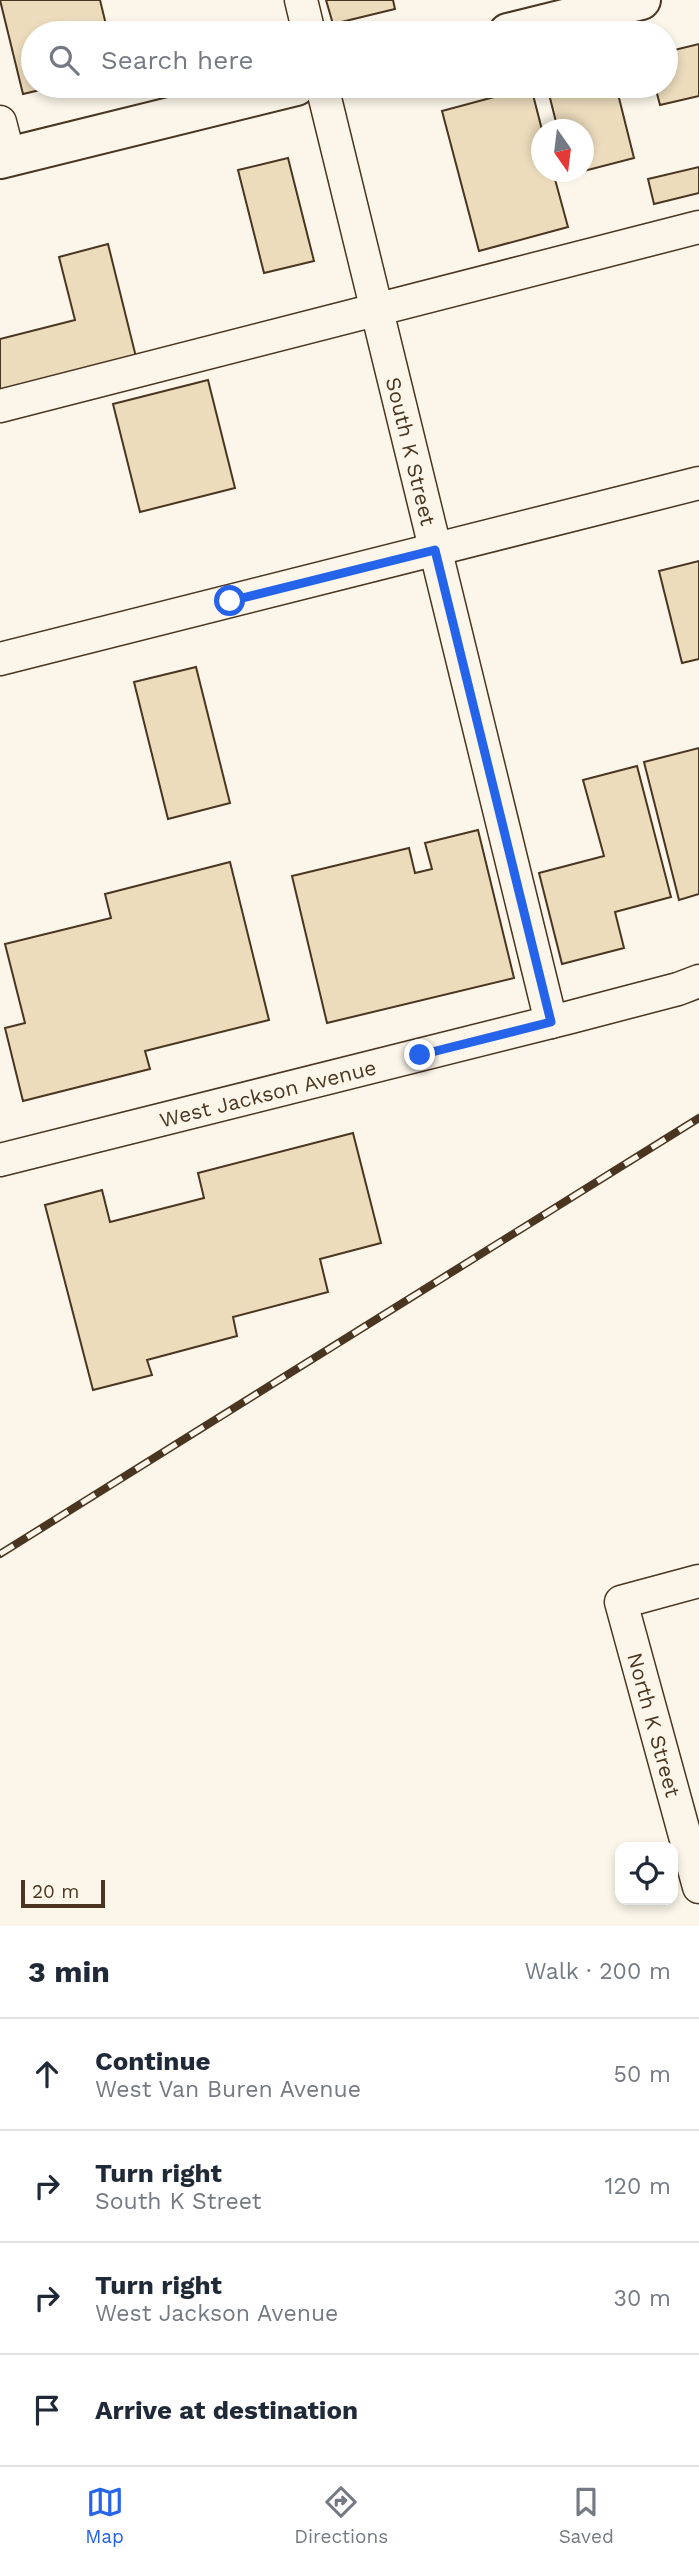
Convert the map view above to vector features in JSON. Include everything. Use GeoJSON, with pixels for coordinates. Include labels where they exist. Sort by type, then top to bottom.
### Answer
{"type":"FeatureCollection","features":[{"type":"Feature","properties":{"kind":"main road"},"geometry":{"type":"LineString","coordinates":[[556,21],[641,0]]}},
{"type":"Feature","properties":{"kind":"main road"},"geometry":{"type":"LineString","coordinates":[[3,146],[237,98]]}},
{"type":"Feature","properties":{"kind":"street"},"geometry":{"type":"LineString","coordinates":[[301,0],[306,21]]}},
{"type":"Feature","properties":{"kind":"street","name":"South K Street"},"geometry":{"type":"LineString","coordinates":[[325,98],[551,1022]]}},
{"type":"Feature","properties":{"kind":"street"},"geometry":{"type":"LineString","coordinates":[[0,405],[699,227]]}},
{"type":"Feature","properties":{"kind":"street"},"geometry":{"type":"LineString","coordinates":[[0,659],[699,483]]}},
{"type":"Feature","properties":{"kind":"street","name":"West Jackson Avenue"},"geometry":{"type":"LineString","coordinates":[[0,1160],[551,1022],[678,989],[699,981]]}},
{"type":"Feature","properties":{"kind":"street","name":"North K Street"},"geometry":{"type":"LineString","coordinates":[[699,1581],[621,1602],[699,1887]]}},
{"type":"Feature","properties":{"kind":"building"},"geometry":{"type":"Polygon","coordinates":[[[0,0],[100,0],[105,21],[21,21],[21,86],[0,0]]]}},
{"type":"Feature","properties":{"kind":"building"},"geometry":{"type":"Polygon","coordinates":[[[326,0],[393,0],[395,9],[345,21],[332,21],[326,0]]]}},
{"type":"Feature","properties":{"kind":"building"},"geometry":{"type":"Polygon","coordinates":[[[699,44],[699,96],[660,105],[658,98],[678,98],[678,49],[699,44]]]}},
{"type":"Feature","properties":{"kind":"building"},"geometry":{"type":"Polygon","coordinates":[[[490,98],[534,98],[539,119],[531,119],[531,182],[556,182],[568,227],[479,251],[442,111],[490,98]]]}},
{"type":"Feature","properties":{"kind":"building"},"geometry":{"type":"Polygon","coordinates":[[[550,98],[619,98],[634,158],[594,168],[594,119],[555,119],[550,98]]]}},
{"type":"Feature","properties":{"kind":"building"},"geometry":{"type":"Polygon","coordinates":[[[288,158],[314,261],[264,273],[238,170],[288,158]]]}},
{"type":"Feature","properties":{"kind":"building"},"geometry":{"type":"Polygon","coordinates":[[[699,167],[699,193],[654,204],[648,179],[699,167]]]}},
{"type":"Feature","properties":{"kind":"building"},"geometry":{"type":"Polygon","coordinates":[[[108,244],[137,361],[0,396],[0,339],[75,320],[59,257],[108,244]]]}},
{"type":"Feature","properties":{"kind":"building"},"geometry":{"type":"Polygon","coordinates":[[[208,380],[235,488],[140,512],[113,404],[208,380]]]}},
{"type":"Feature","properties":{"kind":"building"},"geometry":{"type":"Polygon","coordinates":[[[699,561],[699,659],[682,663],[659,571],[699,561]]]}},
{"type":"Feature","properties":{"kind":"building"},"geometry":{"type":"Polygon","coordinates":[[[196,667],[230,803],[168,819],[134,682],[196,667]]]}},
{"type":"Feature","properties":{"kind":"building"},"geometry":{"type":"Polygon","coordinates":[[[699,748],[699,894],[679,900],[644,762],[699,748]]]}},
{"type":"Feature","properties":{"kind":"building"},"geometry":{"type":"Polygon","coordinates":[[[637,766],[671,897],[615,912],[624,948],[562,964],[539,873],[604,856],[583,780],[637,766]]]}},
{"type":"Feature","properties":{"kind":"building"},"geometry":{"type":"Polygon","coordinates":[[[478,830],[514,978],[327,1023],[292,876],[409,848],[415,873],[432,869],[425,843],[478,830]]]}},
{"type":"Feature","properties":{"kind":"building"},"geometry":{"type":"Polygon","coordinates":[[[230,862],[269,1020],[145,1051],[150,1069],[23,1101],[5,1028],[25,1023],[5,944],[111,918],[105,894],[230,862]]]}},
{"type":"Feature","properties":{"kind":"building"},"geometry":{"type":"Polygon","coordinates":[[[353,1133],[381,1243],[320,1259],[328,1292],[233,1317],[237,1336],[147,1360],[152,1375],[93,1390],[45,1205],[102,1190],[110,1222],[204,1198],[198,1173],[353,1133]]]}},
{"type":"Feature","properties":{"kind":"railway"},"geometry":{"type":"LineString","coordinates":[[0,1554],[699,1118]]}},
{"type":"Feature","properties":{"kind":"route"},"geometry":{"type":"LineString","coordinates":[[230,601],[435,550],[551,1022],[420,1055]]}}]}
